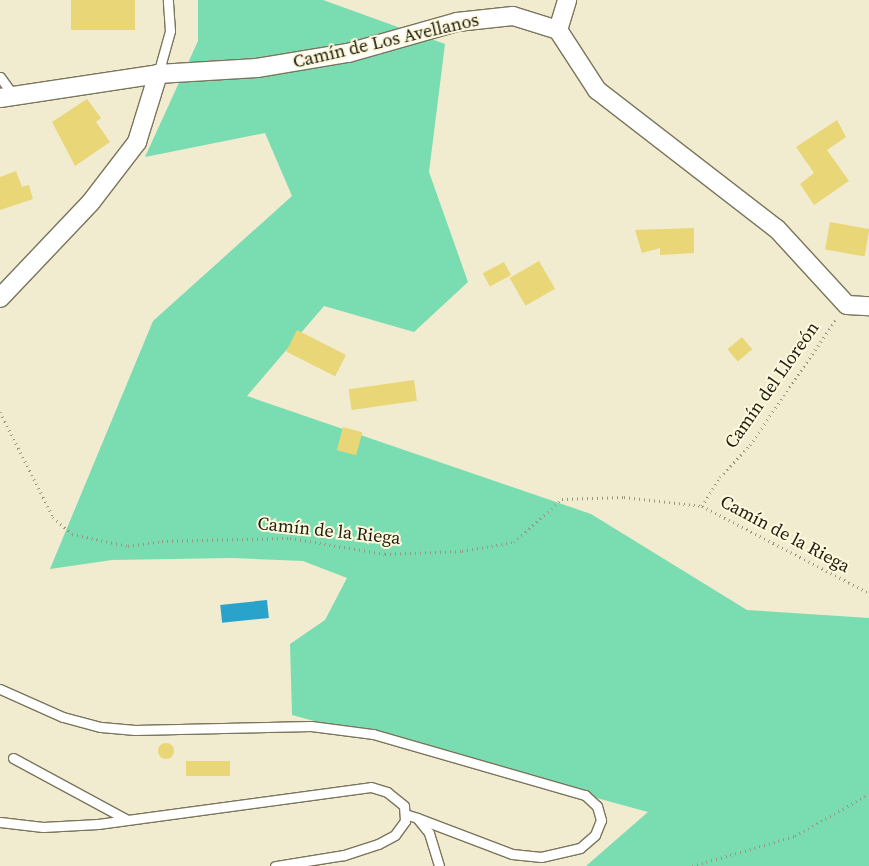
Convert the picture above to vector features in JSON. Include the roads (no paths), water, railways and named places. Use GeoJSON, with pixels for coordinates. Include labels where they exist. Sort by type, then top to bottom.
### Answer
{"type":"FeatureCollection","features":[{"type":"Feature","properties":{"kind":"street"},"geometry":{"type":"LineString","coordinates":[[567,0],[558,30],[597,90],[777,228],[847,305],[869,306]]}},
{"type":"Feature","properties":{"kind":"street","name":"Camín de Los Avellanos"},"geometry":{"type":"LineString","coordinates":[[7,97],[158,74],[266,67],[348,53],[458,22],[513,16],[558,30]]}},
{"type":"Feature","properties":{"kind":"street"},"geometry":{"type":"LineString","coordinates":[[0,298],[91,202],[137,142],[158,74]]}},
{"type":"Feature","properties":{"kind":"lane"},"geometry":{"type":"LineString","coordinates":[[158,74],[170,31],[168,0]]}},
{"type":"Feature","properties":{"kind":"lane"},"geometry":{"type":"LineString","coordinates":[[0,77],[7,97]]}},
{"type":"Feature","properties":{"kind":"lane"},"geometry":{"type":"LineString","coordinates":[[0,689],[63,717],[102,727],[136,730],[311,726],[373,734],[585,795],[597,806],[601,820],[595,836],[580,848],[541,857],[512,854],[405,814]]}},
{"type":"Feature","properties":{"kind":"lane"},"geometry":{"type":"LineString","coordinates":[[13,758],[126,819]]}},
{"type":"Feature","properties":{"kind":"lane"},"geometry":{"type":"LineString","coordinates":[[0,822],[43,827],[126,819],[371,788],[387,792],[404,806],[405,821],[395,835],[378,844],[344,855],[275,866]]}},
{"type":"Feature","properties":{"kind":"lane"},"geometry":{"type":"LineString","coordinates":[[417,818],[429,833],[438,866]]}},
{"type":"Feature","properties":{"kind":"water"},"geometry":{"type":"Polygon","coordinates":[[[267,600],[269,618],[222,623],[220,605],[267,600]]]}}]}
